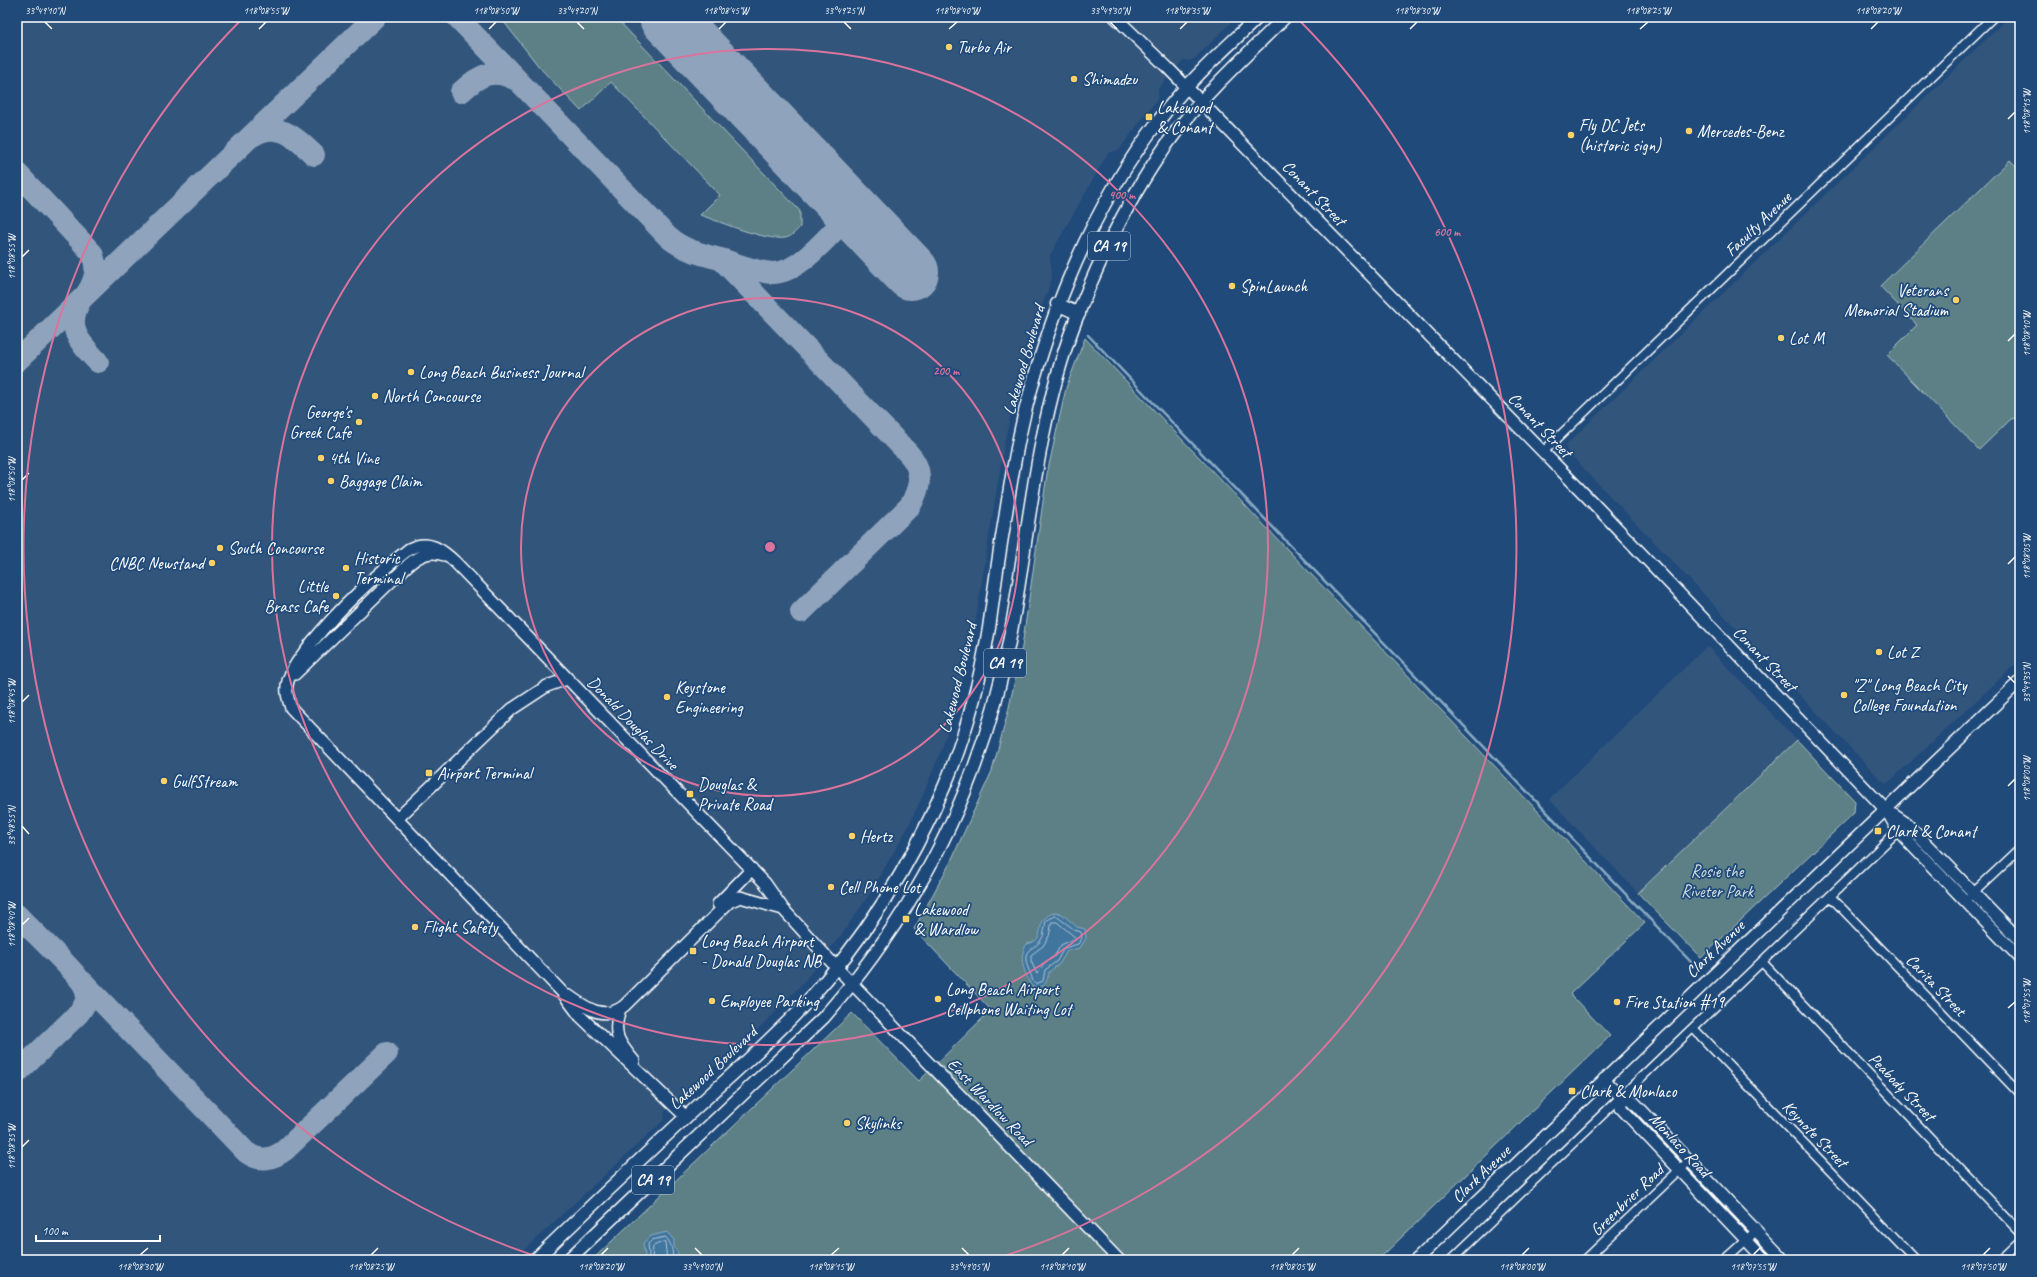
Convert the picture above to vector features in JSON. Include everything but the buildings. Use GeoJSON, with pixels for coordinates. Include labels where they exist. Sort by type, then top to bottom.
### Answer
{"type":"FeatureCollection","features":[{"type":"Feature","properties":{"kind":"main road","name":"Lakewood Boulevard"},"geometry":{"type":"LineString","coordinates":[[535,1260],[807,1002],[862,935],[891,891],[917,846],[946,784],[966,725],[980,676],[1004,526],[1029,396],[1057,304],[1084,241],[1121,176],[1160,119],[1187,87],[1258,17]]}},
{"type":"Feature","properties":{"kind":"main road","name":"CA 19"},"geometry":{"type":"LineString","coordinates":[[568,1260],[790,1050],[853,984],[910,903],[936,856],[966,792],[988,732],[1001,681],[1010,634],[1039,450],[1050,402],[1079,314],[1107,250],[1139,188],[1183,123],[1285,17]]}},
{"type":"Feature","properties":{"kind":"main road"},"geometry":{"type":"LineString","coordinates":[[1057,304],[1079,314]]}},
{"type":"Feature","properties":{"kind":"street","name":"Conant Street"},"geometry":{"type":"LineString","coordinates":[[1115,17],[1202,102],[1543,452],[1885,809],[1906,823],[2020,941]]}},
{"type":"Feature","properties":{"kind":"street","name":"Faculty Avenue"},"geometry":{"type":"LineString","coordinates":[[1543,452],[1993,17]]}},
{"type":"Feature","properties":{"kind":"street","name":"Donald Douglas Drive"},"geometry":{"type":"LineString","coordinates":[[288,681],[302,656],[327,625],[376,575],[409,548],[416,545],[427,544],[436,547],[451,557],[567,679],[766,883],[783,909],[836,967]]}},
{"type":"Feature","properties":{"kind":"street"},"geometry":{"type":"LineString","coordinates":[[451,557],[431,553],[418,557],[288,681],[287,697],[291,708],[562,992],[580,1016],[686,1117]]}},
{"type":"Feature","properties":{"kind":"street"},"geometry":{"type":"LineString","coordinates":[[397,819],[512,709],[547,686],[567,679]]}},
{"type":"Feature","properties":{"kind":"street","name":"Clark Avenue"},"geometry":{"type":"LineString","coordinates":[[1416,1260],[2020,680]]}},
{"type":"Feature","properties":{"kind":"street","name":"Conant Street"},"geometry":{"type":"LineString","coordinates":[[1885,809],[1898,831],[2020,958]]}},
{"type":"Feature","properties":{"kind":"street"},"geometry":{"type":"LineString","coordinates":[[1451,1260],[1906,823]]}},
{"type":"Feature","properties":{"kind":"street"},"geometry":{"type":"LineString","coordinates":[[1965,901],[2020,849]]}},
{"type":"Feature","properties":{"kind":"street"},"geometry":{"type":"LineString","coordinates":[[705,924],[714,908],[752,869]]}},
{"type":"Feature","properties":{"kind":"street","name":"Carita Street"},"geometry":{"type":"LineString","coordinates":[[1830,896],[2020,1094]]}},
{"type":"Feature","properties":{"kind":"street"},"geometry":{"type":"LineString","coordinates":[[562,992],[596,1013],[611,1012],[620,1009],[729,902],[740,897],[783,909]]}},
{"type":"Feature","properties":{"kind":"street","name":"Peabody Street"},"geometry":{"type":"LineString","coordinates":[[1762,962],[2020,1232]]}},
{"type":"Feature","properties":{"kind":"street","name":"East Wardlow Road"},"geometry":{"type":"LineString","coordinates":[[836,967],[1119,1260]]}},
{"type":"Feature","properties":{"kind":"street"},"geometry":{"type":"LineString","coordinates":[[620,1009],[616,1031],[619,1043],[639,1071]]}},
{"type":"Feature","properties":{"kind":"street","name":"Keynote Street"},"geometry":{"type":"LineString","coordinates":[[1693,1028],[1916,1260]]}},
{"type":"Feature","properties":{"kind":"street"},"geometry":{"type":"LineString","coordinates":[[1604,1079],[1621,1097]]}},
{"type":"Feature","properties":{"kind":"street","name":"Monlaco Road"},"geometry":{"type":"LineString","coordinates":[[1765,1260],[1621,1108],[1621,1097],[1631,1099],[1784,1260]]}},
{"type":"Feature","properties":{"kind":"street","name":"Greenbrier Road"},"geometry":{"type":"LineString","coordinates":[[1585,1260],[1689,1161]]}},
{"type":"Feature","properties":{"kind":"street"},"geometry":{"type":"LineString","coordinates":[[1724,1260],[1756,1231]]}},
{"type":"Feature","properties":{"kind":"street"},"geometry":{"type":"LineString","coordinates":[[2001,1260],[2020,1242]]}},
{"type":"Feature","properties":{"kind":"shaded area"},"geometry":{"type":"Polygon","coordinates":[[[17,17],[1237,17],[1195,58],[1189,61],[1183,60],[1158,89],[1158,98],[1119,150],[1108,153],[1050,255],[1052,279],[1028,342],[1005,439],[973,636],[959,694],[942,748],[922,797],[907,829],[869,895],[842,934],[806,979],[777,1011],[730,1056],[717,1064],[665,1111],[664,1120],[513,1260],[17,1260],[17,17]]]}},
{"type":"Feature","properties":{"kind":"shaded area","name":"Lot M"},"geometry":{"type":"Polygon","coordinates":[[[2009,17],[2020,17],[2020,660],[1887,784],[1881,780],[1566,450],[1567,448],[1565,446],[2009,17]]]}},
{"type":"Feature","properties":{"kind":"shaded area"},"geometry":{"type":"Polygon","coordinates":[[[1706,647],[1709,648],[1797,740],[1638,893],[1549,799],[1706,647]]]}},
{"type":"Feature","properties":{"kind":"green space"},"geometry":{"type":"Polygon","coordinates":[[[500,17],[615,17],[800,211],[800,227],[790,237],[766,237],[700,215],[720,195],[611,82],[581,111],[540,68],[500,17]]]}},
{"type":"Feature","properties":{"kind":"green space","name":"Veterans Memorial Stadium"},"geometry":{"type":"Polygon","coordinates":[[[2010,160],[2020,170],[2020,417],[2011,419],[1979,450],[1887,355],[1917,325],[1880,286],[2010,160]]]}},
{"type":"Feature","properties":{"kind":"green space"},"geometry":{"type":"Polygon","coordinates":[[[1085,338],[1645,923],[1570,994],[1610,1036],[1378,1260],[592,1260],[852,1013],[919,1081],[991,1010],[914,929],[950,863],[992,771],[1008,712],[1022,647],[1047,474],[1066,388],[1085,338]]]}},
{"type":"Feature","properties":{"kind":"green space","name":"Rosie the Riveter Park"},"geometry":{"type":"Polygon","coordinates":[[[1797,740],[1855,801],[1854,813],[1701,958],[1638,893],[1797,740]]]}},
{"type":"Feature","properties":{"kind":"water"},"geometry":{"type":"Polygon","coordinates":[[[1056,912],[1062,914],[1077,927],[1085,929],[1086,938],[1080,948],[1067,951],[1060,963],[1049,972],[1044,985],[1039,987],[1031,986],[1026,976],[1022,960],[1024,949],[1027,944],[1034,942],[1038,938],[1041,925],[1044,920],[1056,912]]]}},
{"type":"Feature","properties":{"kind":"water"},"geometry":{"type":"Polygon","coordinates":[[[667,1232],[674,1240],[674,1247],[678,1253],[676,1260],[643,1260],[645,1255],[643,1243],[651,1236],[667,1232]]]}},
{"type":"Feature","properties":{"kind":"waterway"},"geometry":{"type":"LineString","coordinates":[[1088,335],[1691,962]]}},
{"type":"Feature","properties":{"kind":"taxiway"},"geometry":{"type":"LineString","coordinates":[[17,361],[375,17]]}},
{"type":"Feature","properties":{"kind":"taxiway"},"geometry":{"type":"LineString","coordinates":[[457,17],[668,237],[681,246],[695,252],[754,270],[772,273],[783,271],[794,266],[816,250],[853,211]]}},
{"type":"Feature","properties":{"kind":"taxiway"},"geometry":{"type":"LineString","coordinates":[[461,92],[475,81],[488,74],[502,74],[518,81]]}},
{"type":"Feature","properties":{"kind":"taxiway"},"geometry":{"type":"LineString","coordinates":[[251,137],[260,132],[269,130],[285,132],[300,142],[314,155]]}},
{"type":"Feature","properties":{"kind":"taxiway"},"geometry":{"type":"LineString","coordinates":[[17,173],[92,253],[95,264],[95,273],[87,293]]}},
{"type":"Feature","properties":{"kind":"taxiway"},"geometry":{"type":"LineString","coordinates":[[724,262],[908,453],[913,459],[919,472],[917,492],[910,506],[801,612]]}},
{"type":"Feature","properties":{"kind":"taxiway"},"geometry":{"type":"LineString","coordinates":[[81,300],[74,318],[76,334],[85,348],[98,362]]}},
{"type":"Feature","properties":{"kind":"taxiway"},"geometry":{"type":"LineString","coordinates":[[17,915],[74,973],[85,988],[87,995],[85,1004],[79,1013],[17,1073]]}},
{"type":"Feature","properties":{"kind":"taxiway"},"geometry":{"type":"LineString","coordinates":[[83,982],[246,1152],[256,1157],[270,1158],[285,1150],[387,1053]]}},
{"type":"Feature","properties":{"kind":"runway"},"geometry":{"type":"LineString","coordinates":[[667,17],[911,272]]}},
{"type":"Feature","properties":{"kind":"place","name":"Turbo Air"},"geometry":{"type":"Point","coordinates":[949,47]}},
{"type":"Feature","properties":{"kind":"place","name":"Shimadzu"},"geometry":{"type":"Point","coordinates":[1074,79]}},
{"type":"Feature","properties":{"kind":"place","name":"Lakewood & Conant"},"geometry":{"type":"Point","coordinates":[1149,117]}},
{"type":"Feature","properties":{"kind":"place","name":"Mercedes-Benz"},"geometry":{"type":"Point","coordinates":[1689,131]}},
{"type":"Feature","properties":{"kind":"place","name":"Fly DC Jets (historic sign)"},"geometry":{"type":"Point","coordinates":[1571,135]}},
{"type":"Feature","properties":{"kind":"place","name":"SpinLaunch"},"geometry":{"type":"Point","coordinates":[1232,286]}},
{"type":"Feature","properties":{"kind":"place","name":"Veterans Memorial Stadium"},"geometry":{"type":"Point","coordinates":[1956,300]}},
{"type":"Feature","properties":{"kind":"place","name":"Lot M"},"geometry":{"type":"Point","coordinates":[1781,338]}},
{"type":"Feature","properties":{"kind":"place","name":"Long Beach Business Journal"},"geometry":{"type":"Point","coordinates":[411,372]}},
{"type":"Feature","properties":{"kind":"place","name":"North Concourse"},"geometry":{"type":"Point","coordinates":[375,396]}},
{"type":"Feature","properties":{"kind":"place","name":"George's Greek Cafe"},"geometry":{"type":"Point","coordinates":[359,422]}},
{"type":"Feature","properties":{"kind":"place","name":"4th Vine"},"geometry":{"type":"Point","coordinates":[321,458]}},
{"type":"Feature","properties":{"kind":"place","name":"Baggage Claim"},"geometry":{"type":"Point","coordinates":[331,481]}},
{"type":"Feature","properties":{"kind":"place","name":"South Concourse"},"geometry":{"type":"Point","coordinates":[220,548]}},
{"type":"Feature","properties":{"kind":"place","name":"CNBC Newstand"},"geometry":{"type":"Point","coordinates":[212,563]}},
{"type":"Feature","properties":{"kind":"place","name":"Historic Terminal"},"geometry":{"type":"Point","coordinates":[346,568]}},
{"type":"Feature","properties":{"kind":"place","name":"Little Brass Cafe"},"geometry":{"type":"Point","coordinates":[336,596]}},
{"type":"Feature","properties":{"kind":"place","name":"Lot Z"},"geometry":{"type":"Point","coordinates":[1879,652]}},
{"type":"Feature","properties":{"kind":"place","name":"\"Z\" Long Beach City College Foundation"},"geometry":{"type":"Point","coordinates":[1844,695]}},
{"type":"Feature","properties":{"kind":"place","name":"Keystone Engineering"},"geometry":{"type":"Point","coordinates":[667,697]}},
{"type":"Feature","properties":{"kind":"place","name":"Airport Terminal"},"geometry":{"type":"Point","coordinates":[429,773]}},
{"type":"Feature","properties":{"kind":"place","name":"GulfStream"},"geometry":{"type":"Point","coordinates":[164,781]}},
{"type":"Feature","properties":{"kind":"place","name":"Douglas & Private Road"},"geometry":{"type":"Point","coordinates":[690,794]}},
{"type":"Feature","properties":{"kind":"place","name":"Clark & Conant"},"geometry":{"type":"Point","coordinates":[1878,831]}},
{"type":"Feature","properties":{"kind":"place","name":"Hertz"},"geometry":{"type":"Point","coordinates":[852,836]}},
{"type":"Feature","properties":{"kind":"place","name":"Cell Phone Lot"},"geometry":{"type":"Point","coordinates":[831,887]}},
{"type":"Feature","properties":{"kind":"place","name":"Lakewood & Wardlow"},"geometry":{"type":"Point","coordinates":[906,919]}},
{"type":"Feature","properties":{"kind":"place","name":"Flight Safety"},"geometry":{"type":"Point","coordinates":[415,927]}},
{"type":"Feature","properties":{"kind":"place","name":"Long Beach Airport - Donald Douglas NB"},"geometry":{"type":"Point","coordinates":[693,951]}},
{"type":"Feature","properties":{"kind":"place","name":"Long Beach Airport Cellphone Waiting Lot"},"geometry":{"type":"Point","coordinates":[938,999]}},
{"type":"Feature","properties":{"kind":"place","name":"Employee Parking"},"geometry":{"type":"Point","coordinates":[712,1001]}},
{"type":"Feature","properties":{"kind":"place","name":"Fire Station #19"},"geometry":{"type":"Point","coordinates":[1617,1002]}},
{"type":"Feature","properties":{"kind":"place","name":"Clark & Monlaco"},"geometry":{"type":"Point","coordinates":[1572,1091]}},
{"type":"Feature","properties":{"kind":"place","name":"Skylinks"},"geometry":{"type":"Point","coordinates":[847,1123]}}]}
